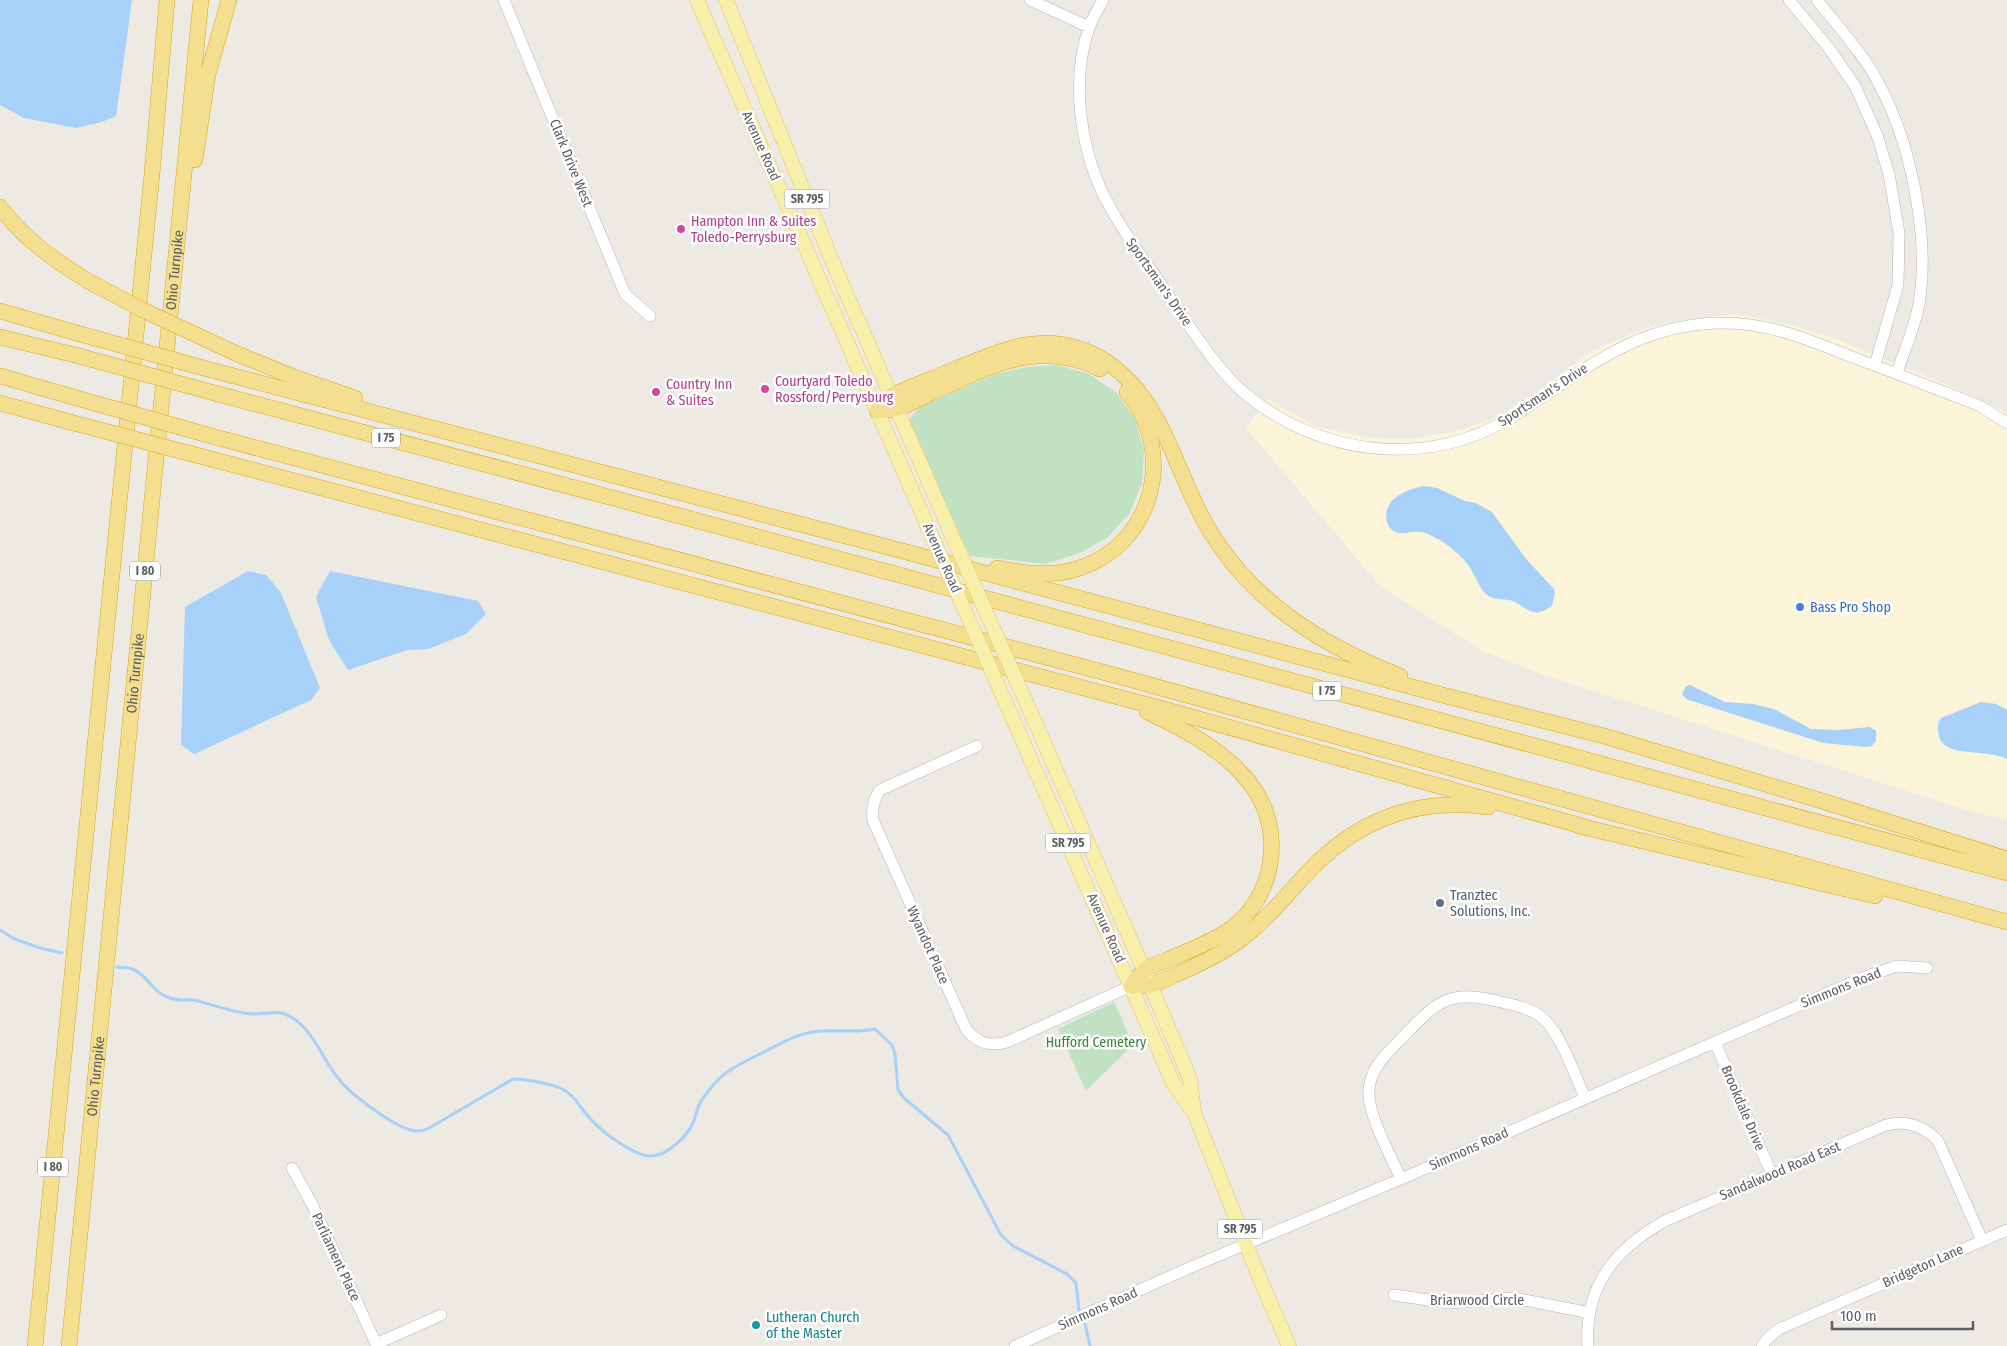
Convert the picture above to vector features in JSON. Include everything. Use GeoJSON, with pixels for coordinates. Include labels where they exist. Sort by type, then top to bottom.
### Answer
{"type":"FeatureCollection","features":[{"type":"Feature","properties":{"kind":"highway"},"geometry":{"type":"LineString","coordinates":[[146,225],[158,0]]}},
{"type":"Feature","properties":{"kind":"highway","name":"I 80"},"geometry":{"type":"LineString","coordinates":[[36,1346],[146,225],[166,0]]}},
{"type":"Feature","properties":{"kind":"highway","name":"Ohio Turnpike"},"geometry":{"type":"LineString","coordinates":[[69,1346],[201,0]]}},
{"type":"Feature","properties":{"kind":"highway"},"geometry":{"type":"LineString","coordinates":[[168,338],[208,74],[229,0]]}},
{"type":"Feature","properties":{"kind":"highway"},"geometry":{"type":"LineString","coordinates":[[0,207],[20,231],[40,250],[88,281],[144,311],[235,353],[294,377],[354,398],[372,412]]}},
{"type":"Feature","properties":{"kind":"highway"},"geometry":{"type":"LineString","coordinates":[[0,311],[210,370],[1604,736],[2007,859]]}},
{"type":"Feature","properties":{"kind":"highway","name":"I 75"},"geometry":{"type":"LineString","coordinates":[[0,337],[79,356],[631,503],[2007,872]]}},
{"type":"Feature","properties":{"kind":"highway"},"geometry":{"type":"LineString","coordinates":[[877,411],[999,351],[1027,344],[1056,344],[1083,350],[1096,356],[1120,372],[1136,387],[1148,404],[1163,430],[1204,521],[1225,552],[1256,588],[1281,610],[1323,639],[1387,671],[1450,697]]}},
{"type":"Feature","properties":{"kind":"highway"},"geometry":{"type":"LineString","coordinates":[[893,403],[1004,362],[1046,354],[1067,357],[1088,363],[1100,370],[1112,378],[1132,398],[1150,433],[1154,461],[1154,476],[1149,496],[1134,528],[1114,549],[1090,564],[1077,569],[1049,574],[1027,573],[899,550]]}},
{"type":"Feature","properties":{"kind":"highway"},"geometry":{"type":"LineString","coordinates":[[0,376],[215,436],[1125,678],[2007,922]]}},
{"type":"Feature","properties":{"kind":"highway"},"geometry":{"type":"LineString","coordinates":[[0,402],[1170,711],[1589,828]]}},
{"type":"Feature","properties":{"kind":"highway"},"geometry":{"type":"LineString","coordinates":[[1109,696],[1177,726],[1202,741],[1235,766],[1254,788],[1261,800],[1272,840],[1272,854],[1266,882],[1260,895],[1243,918],[1233,927],[1209,942],[1144,970],[1132,986]]}},
{"type":"Feature","properties":{"kind":"highway"},"geometry":{"type":"LineString","coordinates":[[1132,986],[1151,984],[1216,956],[1234,945],[1266,917],[1320,860],[1336,846],[1371,823],[1391,814],[1432,805],[1468,805],[1503,810],[1589,828],[1952,914],[1982,916]]}},
{"type":"Feature","properties":{"kind":"main road","name":"Avenue Road"},"geometry":{"type":"LineString","coordinates":[[697,0],[1174,1085],[1194,1112]]}},
{"type":"Feature","properties":{"kind":"main road","name":"Avenue Road"},"geometry":{"type":"LineString","coordinates":[[727,0],[833,263],[893,403],[1151,984],[1190,1079],[1194,1112],[1246,1245],[1289,1346]]}},
{"type":"Feature","properties":{"kind":"street","name":"Clark Drive West"},"geometry":{"type":"LineString","coordinates":[[504,0],[625,294],[650,316]]}},
{"type":"Feature","properties":{"kind":"street"},"geometry":{"type":"LineString","coordinates":[[1030,0],[1089,27]]}},
{"type":"Feature","properties":{"kind":"street","name":"Sportsman's Drive"},"geometry":{"type":"LineString","coordinates":[[1103,0],[1089,27],[1081,64],[1083,127],[1090,158],[1103,193],[1125,232],[1216,364],[1241,390],[1268,411],[1301,430],[1359,447],[1416,449],[1442,445],[1491,429],[1604,356],[1630,343],[1678,328],[1725,323],[1770,328],[1790,333],[1980,406],[2007,423]]}},
{"type":"Feature","properties":{"kind":"street"},"geometry":{"type":"LineString","coordinates":[[1789,0],[1828,47],[1855,86],[1878,135],[1889,174],[1898,233],[1898,284],[1875,365]]}},
{"type":"Feature","properties":{"kind":"street"},"geometry":{"type":"LineString","coordinates":[[1817,0],[1862,55],[1880,85],[1897,123],[1909,164],[1918,211],[1921,262],[1919,304],[1897,373]]}},
{"type":"Feature","properties":{"kind":"street","name":"Wyandot Place"},"geometry":{"type":"LineString","coordinates":[[977,746],[880,790],[872,810],[873,820],[966,1029],[976,1040],[998,1045],[1132,986]]}},
{"type":"Feature","properties":{"kind":"street","name":"Simmons Road"},"geometry":{"type":"LineString","coordinates":[[1015,1346],[1190,1268],[1401,1179],[1862,978],[1897,966],[1927,968]]}},
{"type":"Feature","properties":{"kind":"street"},"geometry":{"type":"LineString","coordinates":[[1401,1179],[1370,1106],[1370,1083],[1376,1068],[1388,1052],[1426,1013],[1446,1000],[1461,996],[1480,997],[1520,1006],[1540,1016],[1555,1033],[1585,1098]]}},
{"type":"Feature","properties":{"kind":"street","name":"Brookdale Drive"},"geometry":{"type":"LineString","coordinates":[[1715,1042],[1772,1175]]}},
{"type":"Feature","properties":{"kind":"street","name":"Sandalwood Road East"},"geometry":{"type":"LineString","coordinates":[[1588,1346],[1590,1313],[1594,1296],[1607,1270],[1624,1248],[1635,1239],[1666,1221],[1886,1126],[1900,1123],[1914,1125],[1927,1131],[1942,1147],[1982,1240]]}},
{"type":"Feature","properties":{"kind":"street","name":"Parliament Place"},"geometry":{"type":"LineString","coordinates":[[292,1168],[312,1204],[377,1345]]}},
{"type":"Feature","properties":{"kind":"street","name":"Bridgeton Lane"},"geometry":{"type":"LineString","coordinates":[[1762,1346],[1778,1329],[2007,1230]]}},
{"type":"Feature","properties":{"kind":"street","name":"Briarwood Circle"},"geometry":{"type":"LineString","coordinates":[[1394,1295],[1449,1303],[1514,1298],[1590,1313]]}},
{"type":"Feature","properties":{"kind":"street"},"geometry":{"type":"LineString","coordinates":[[377,1345],[441,1315]]}},
{"type":"Feature","properties":{"kind":"shaded area"},"geometry":{"type":"Polygon","coordinates":[[[1735,314],[1789,324],[1839,340],[1972,395],[2007,413],[2007,820],[1973,812],[1544,675],[1482,651],[1380,586],[1246,428],[1268,399],[1315,426],[1371,438],[1413,439],[1456,431],[1495,418],[1536,393],[1592,351],[1648,327],[1681,320],[1735,314]]]}},
{"type":"Feature","properties":{"kind":"green space"},"geometry":{"type":"Polygon","coordinates":[[[1057,365],[1089,374],[1116,392],[1135,419],[1144,450],[1142,483],[1130,513],[1108,537],[1080,553],[1045,564],[970,556],[907,421],[923,405],[996,374],[1025,367],[1057,365]]]}},
{"type":"Feature","properties":{"kind":"green space","name":"Hufford Cemetery"},"geometry":{"type":"Polygon","coordinates":[[[1114,1002],[1133,1045],[1086,1091],[1058,1029],[1114,1002]]]}},
{"type":"Feature","properties":{"kind":"water"},"geometry":{"type":"Polygon","coordinates":[[[0,0],[132,0],[116,116],[102,122],[76,128],[24,118],[0,105],[0,0]]]}},
{"type":"Feature","properties":{"kind":"water"},"geometry":{"type":"Polygon","coordinates":[[[1425,486],[1437,488],[1465,501],[1476,503],[1492,512],[1527,560],[1554,589],[1552,606],[1541,612],[1533,612],[1515,602],[1489,596],[1482,590],[1472,570],[1446,544],[1422,532],[1399,533],[1391,529],[1387,522],[1386,513],[1392,501],[1404,492],[1425,486]]]}},
{"type":"Feature","properties":{"kind":"water"},"geometry":{"type":"Polygon","coordinates":[[[248,571],[266,575],[281,593],[320,688],[311,700],[194,754],[181,745],[185,607],[248,571]]]}},
{"type":"Feature","properties":{"kind":"water"},"geometry":{"type":"Polygon","coordinates":[[[330,571],[478,601],[486,614],[466,634],[428,649],[407,650],[348,670],[329,640],[316,597],[330,571]]]}},
{"type":"Feature","properties":{"kind":"water"},"geometry":{"type":"Polygon","coordinates":[[[1690,685],[1725,702],[1753,704],[1774,709],[1811,729],[1838,730],[1870,727],[1876,731],[1876,741],[1872,746],[1866,747],[1823,743],[1686,699],[1682,694],[1686,686],[1690,685]]]}},
{"type":"Feature","properties":{"kind":"water"},"geometry":{"type":"Polygon","coordinates":[[[1981,702],[1996,704],[2007,710],[2007,759],[2000,756],[1964,752],[1949,748],[1939,737],[1938,724],[1941,718],[1981,702]]]}},
{"type":"Feature","properties":{"kind":"waterway"},"geometry":{"type":"LineString","coordinates":[[0,930],[15,939],[62,953]]}},
{"type":"Feature","properties":{"kind":"waterway"},"geometry":{"type":"LineString","coordinates":[[117,967],[130,968],[142,975],[160,993],[174,999],[193,1000],[245,1013],[275,1013],[289,1016],[305,1028],[344,1085],[376,1111],[400,1126],[411,1130],[425,1130],[513,1079],[525,1080],[547,1084],[568,1092],[592,1121],[617,1142],[637,1152],[653,1156],[665,1152],[682,1139],[693,1123],[707,1092],[723,1075],[739,1065],[806,1033],[875,1029],[892,1045],[895,1054],[898,1090],[904,1098],[948,1135],[1001,1235],[1013,1246],[1067,1274],[1076,1283],[1079,1311]]}},
{"type":"Feature","properties":{"kind":"waterway"},"geometry":{"type":"LineString","coordinates":[[1085,1324],[1090,1346]]}},
{"type":"Feature","properties":{"kind":"place","name":"Hampton Inn & Suites Toledo-Perrysburg"},"geometry":{"type":"Point","coordinates":[681,229]}},
{"type":"Feature","properties":{"kind":"place","name":"Courtyard Toledo Rossford/Perrysburg"},"geometry":{"type":"Point","coordinates":[765,389]}},
{"type":"Feature","properties":{"kind":"place","name":"Country Inn & Suites"},"geometry":{"type":"Point","coordinates":[656,392]}},
{"type":"Feature","properties":{"kind":"place","name":"Bass Pro Shop"},"geometry":{"type":"Point","coordinates":[1800,607]}},
{"type":"Feature","properties":{"kind":"place","name":"Tranztec Solutions, Inc."},"geometry":{"type":"Point","coordinates":[1440,903]}},
{"type":"Feature","properties":{"kind":"place","name":"Lutheran Church of the Master"},"geometry":{"type":"Point","coordinates":[756,1325]}}]}
